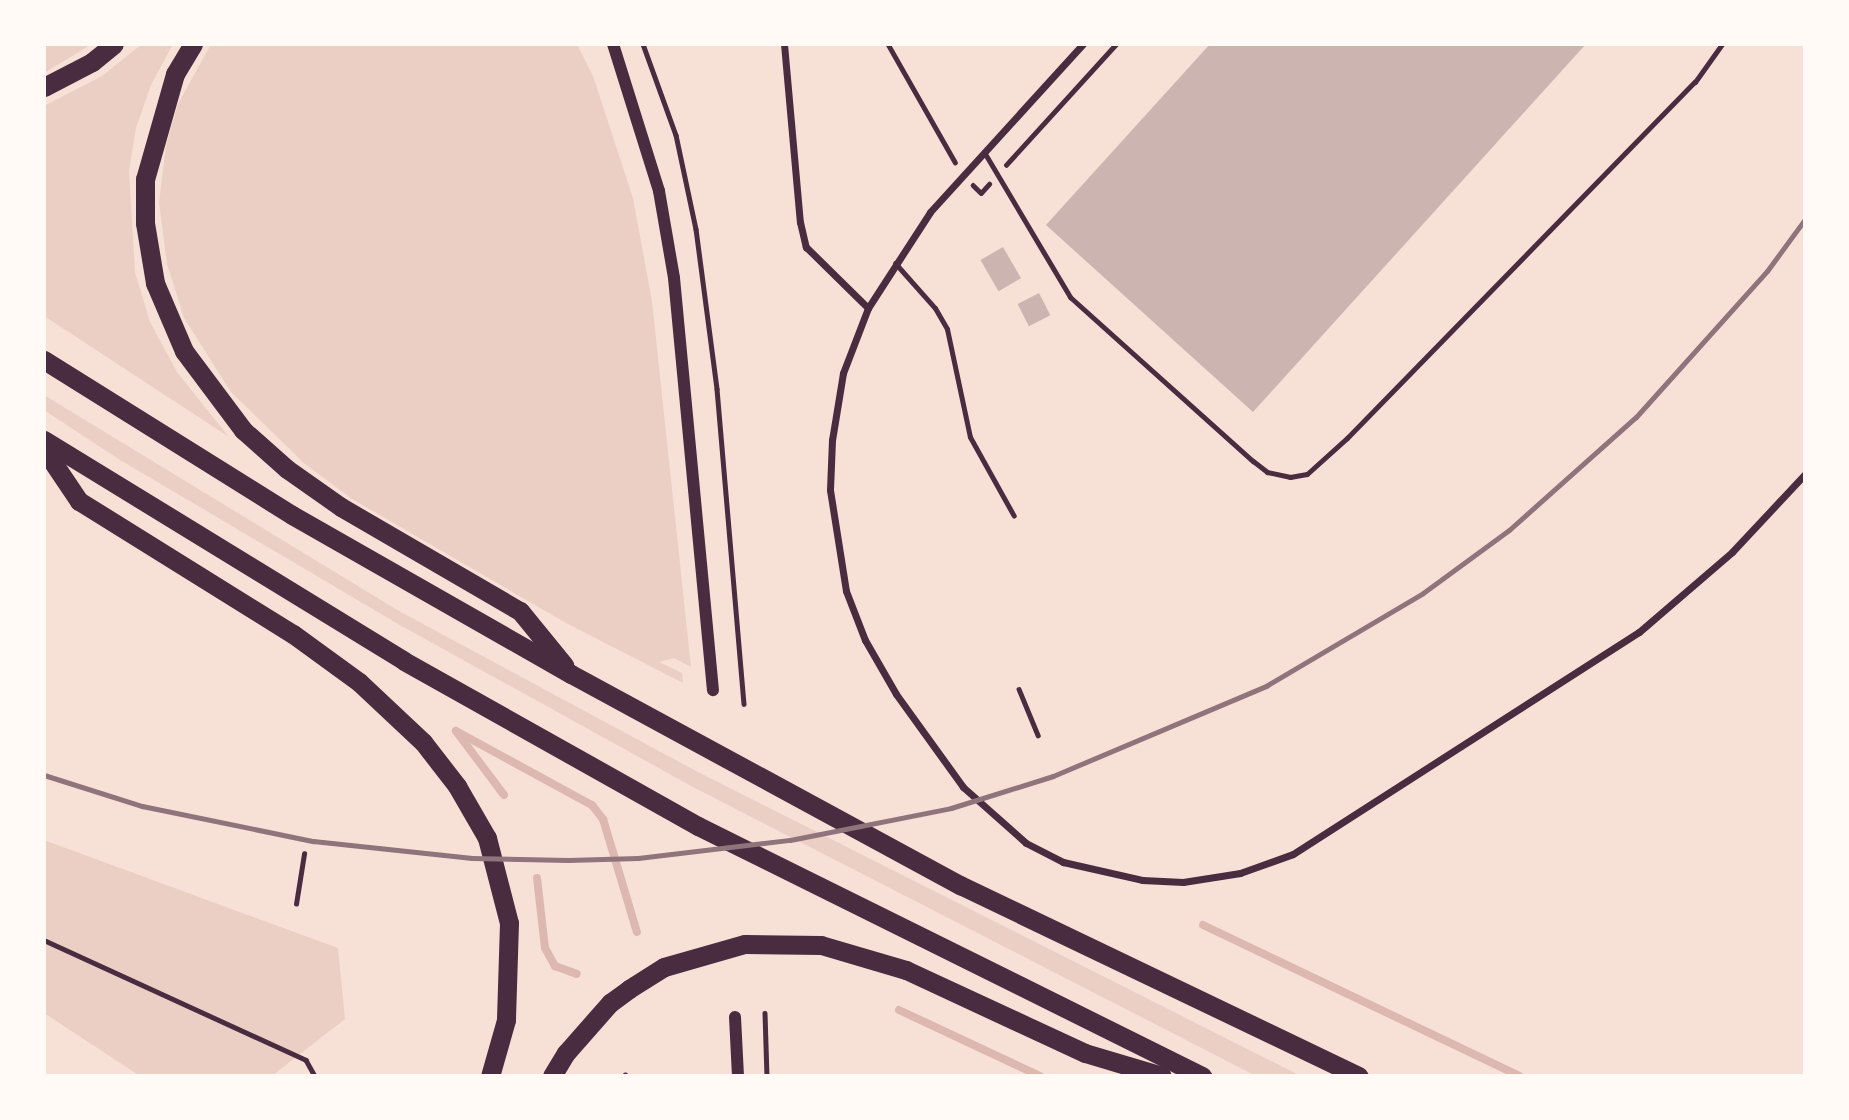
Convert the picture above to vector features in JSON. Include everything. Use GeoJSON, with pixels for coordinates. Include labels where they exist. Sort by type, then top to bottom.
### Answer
{"type":"FeatureCollection","features":[{"type":"Feature","properties":{"kind":"highway"},"geometry":{"type":"LineString","coordinates":[[44,87],[92,62],[114,44]]}},
{"type":"Feature","properties":{"kind":"highway"},"geometry":{"type":"LineString","coordinates":[[193,44],[175,74],[145,179],[145,223],[155,283],[184,351],[243,430],[287,469],[341,507],[520,611],[571,674]]}},
{"type":"Feature","properties":{"kind":"highway"},"geometry":{"type":"LineString","coordinates":[[44,360],[292,515],[571,674],[960,885],[1359,1076]]}},
{"type":"Feature","properties":{"kind":"highway"},"geometry":{"type":"LineString","coordinates":[[44,440],[404,660],[698,827],[1202,1076]]}},
{"type":"Feature","properties":{"kind":"highway"},"geometry":{"type":"LineString","coordinates":[[44,449],[79,501],[293,634],[359,682],[423,742],[457,786],[487,838],[509,923],[506,1020],[491,1076]]}},
{"type":"Feature","properties":{"kind":"highway"},"geometry":{"type":"LineString","coordinates":[[552,1076],[575,1043],[610,1003],[629,989],[664,967],[744,944],[821,945],[906,970],[1085,1053],[1162,1076]]}},
{"type":"Feature","properties":{"kind":"street"},"geometry":{"type":"LineString","coordinates":[[784,44],[800,222],[806,247],[868,307]]}},
{"type":"Feature","properties":{"kind":"street"},"geometry":{"type":"LineString","coordinates":[[1083,44],[962,175],[895,262],[868,307],[843,373],[832,440],[830,490],[846,591],[866,640],[931,744],[993,818],[1026,843],[1063,862],[1142,880],[1184,882],[1240,873],[1293,854],[1346,824],[1639,632],[1732,552],[1805,474]]}},
{"type":"Feature","properties":{"kind":"street"},"geometry":{"type":"LineString","coordinates":[[613,47],[659,191],[674,278],[713,691]]}},
{"type":"Feature","properties":{"kind":"street"},"geometry":{"type":"LineString","coordinates":[[735,1017],[738,1076]]}},
{"type":"Feature","properties":{"kind":"lane"},"geometry":{"type":"LineString","coordinates":[[984,151],[1070,297],[1253,461],[1267,472],[1290,477],[1307,474],[1347,438],[1695,82],[1722,44]]}},
{"type":"Feature","properties":{"kind":"lane"},"geometry":{"type":"LineString","coordinates":[[895,262],[935,308],[947,329],[970,437],[1014,516]]}},
{"type":"Feature","properties":{"kind":"path"},"geometry":{"type":"LineString","coordinates":[[643,44],[676,135],[696,229],[717,389],[744,704]]}},
{"type":"Feature","properties":{"kind":"path"},"geometry":{"type":"LineString","coordinates":[[888,44],[962,175],[981,193],[1116,44]]}},
{"type":"Feature","properties":{"kind":"path"},"geometry":{"type":"LineString","coordinates":[[1019,689],[1038,736]]}},
{"type":"Feature","properties":{"kind":"path"},"geometry":{"type":"LineString","coordinates":[[296,904],[304,855]]}},
{"type":"Feature","properties":{"kind":"path"},"geometry":{"type":"LineString","coordinates":[[44,940],[255,1040],[306,1060],[315,1076]]}},
{"type":"Feature","properties":{"kind":"path"},"geometry":{"type":"LineString","coordinates":[[765,1013],[767,1076]]}},
{"type":"Feature","properties":{"kind":"shaded area"},"geometry":{"type":"Polygon","coordinates":[[[44,44],[92,44],[44,73],[44,44]]]}},
{"type":"Feature","properties":{"kind":"shaded area"},"geometry":{"type":"Polygon","coordinates":[[[142,44],[173,44],[151,85],[136,128],[129,171],[135,272],[150,322],[177,372],[229,437],[44,316],[44,106],[102,76],[142,44]]]}},
{"type":"Feature","properties":{"kind":"shaded area"},"geometry":{"type":"Polygon","coordinates":[[[211,44],[577,44],[593,76],[633,198],[652,301],[691,667],[674,658],[659,662],[682,673],[683,683],[566,623],[352,499],[305,464],[231,392],[184,318],[167,264],[159,203],[166,145],[178,104],[211,44]]]}},
{"type":"Feature","properties":{"kind":"shaded area"},"geometry":{"type":"Polygon","coordinates":[[[44,395],[399,611],[698,772],[1301,1076],[1256,1076],[693,787],[398,624],[120,460],[44,410],[44,395]]]}},
{"type":"Feature","properties":{"kind":"shaded area"},"geometry":{"type":"Polygon","coordinates":[[[44,840],[338,948],[345,1019],[272,1076],[140,1076],[44,1013],[44,840]]]}},
{"type":"Feature","properties":{"kind":"building"},"geometry":{"type":"Polygon","coordinates":[[[1210,44],[1586,44],[1253,412],[1046,225],[1210,44]]]}},
{"type":"Feature","properties":{"kind":"building"},"geometry":{"type":"Polygon","coordinates":[[[1003,247],[1021,278],[998,291],[980,260],[1003,247]]]}},
{"type":"Feature","properties":{"kind":"building"},"geometry":{"type":"Polygon","coordinates":[[[1039,293],[1050,315],[1029,326],[1018,304],[1039,293]]]}},
{"type":"Feature","properties":{"kind":"waterway"},"geometry":{"type":"LineString","coordinates":[[504,795],[456,731],[592,805],[603,819],[637,932]]}},
{"type":"Feature","properties":{"kind":"waterway"},"geometry":{"type":"LineString","coordinates":[[537,878],[545,948],[555,966],[577,974]]}},
{"type":"Feature","properties":{"kind":"waterway"},"geometry":{"type":"LineString","coordinates":[[1203,925],[1520,1076]]}},
{"type":"Feature","properties":{"kind":"waterway"},"geometry":{"type":"LineString","coordinates":[[899,1010],[1040,1076]]}},
{"type":"Feature","properties":{"kind":"railway"},"geometry":{"type":"LineString","coordinates":[[44,775],[142,806],[313,841],[472,858],[568,860],[638,858],[790,840],[951,808],[1053,776],[1266,686],[1423,593],[1509,530],[1636,417],[1767,271],[1805,219]]}}]}
